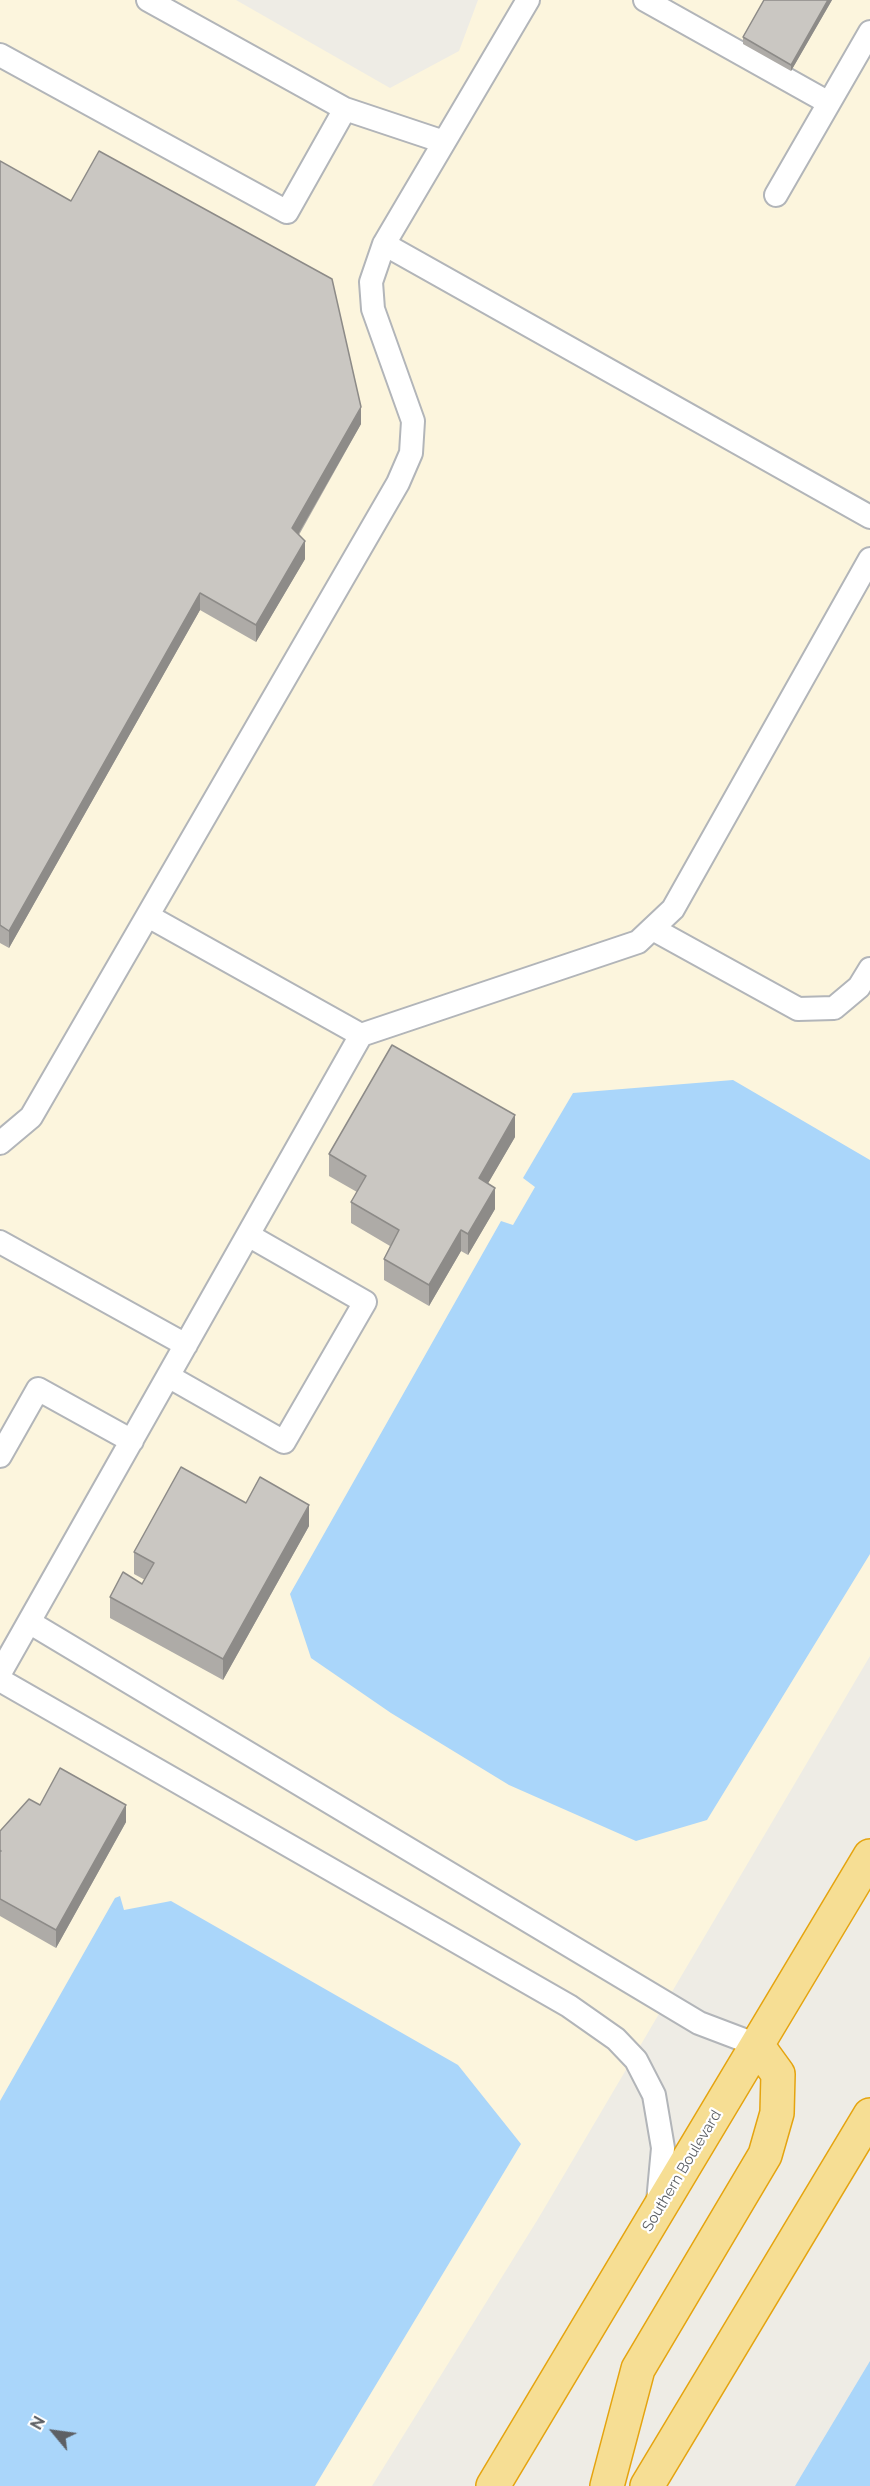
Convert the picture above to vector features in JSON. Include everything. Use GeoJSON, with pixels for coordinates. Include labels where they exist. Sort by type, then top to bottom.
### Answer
{"type":"FeatureCollection","features":[{"type":"Feature","properties":{"kind":"highway","name":"Southern Boulevard"},"geometry":{"type":"LineString","coordinates":[[493,2486],[870,1856]]}},
{"type":"Feature","properties":{"kind":"highway"},"geometry":{"type":"LineString","coordinates":[[607,2486],[638,2369],[765,2155],[777,2113],[778,2074],[757,2045]]}},
{"type":"Feature","properties":{"kind":"highway"},"geometry":{"type":"LineString","coordinates":[[647,2486],[870,2115]]}},
{"type":"Feature","properties":{"kind":"lane"},"geometry":{"type":"LineString","coordinates":[[148,0],[345,110],[444,142]]}},
{"type":"Feature","properties":{"kind":"lane"},"geometry":{"type":"LineString","coordinates":[[0,1143],[31,1117],[385,506],[411,453],[413,421],[373,309],[371,282],[384,244],[528,0]]}},
{"type":"Feature","properties":{"kind":"lane"},"geometry":{"type":"LineString","coordinates":[[645,0],[830,103]]}},
{"type":"Feature","properties":{"kind":"lane"},"geometry":{"type":"LineString","coordinates":[[776,195],[870,32]]}},
{"type":"Feature","properties":{"kind":"lane"},"geometry":{"type":"LineString","coordinates":[[0,55],[287,212],[345,110]]}},
{"type":"Feature","properties":{"kind":"lane"},"geometry":{"type":"LineString","coordinates":[[384,244],[870,517]]}},
{"type":"Feature","properties":{"kind":"lane"},"geometry":{"type":"LineString","coordinates":[[0,1673],[361,1035],[638,942],[653,929],[674,909],[870,560]]}},
{"type":"Feature","properties":{"kind":"lane"},"geometry":{"type":"LineString","coordinates":[[148,916],[361,1035]]}},
{"type":"Feature","properties":{"kind":"lane"},"geometry":{"type":"LineString","coordinates":[[653,929],[798,1009],[834,1008],[859,987],[870,969]]}},
{"type":"Feature","properties":{"kind":"lane"},"geometry":{"type":"LineString","coordinates":[[168,1376],[284,1442],[365,1302],[248,1235]]}},
{"type":"Feature","properties":{"kind":"lane"},"geometry":{"type":"LineString","coordinates":[[0,1242],[186,1345]]}},
{"type":"Feature","properties":{"kind":"lane"},"geometry":{"type":"LineString","coordinates":[[0,1456],[38,1389],[132,1441]]}},
{"type":"Feature","properties":{"kind":"lane"},"geometry":{"type":"LineString","coordinates":[[29,1622],[699,2023],[757,2045]]}},
{"type":"Feature","properties":{"kind":"lane"},"geometry":{"type":"LineString","coordinates":[[0,1680],[569,2006],[616,2039],[636,2060],[654,2095],[663,2148],[658,2211]]}},
{"type":"Feature","properties":{"kind":"shaded area"},"geometry":{"type":"Polygon","coordinates":[[[0,0],[236,0],[390,88],[459,51],[478,0],[870,0],[870,1656],[538,2219],[372,2486],[0,2486],[0,0]]]}},
{"type":"Feature","properties":{"kind":"water"},"geometry":{"type":"Polygon","coordinates":[[[733,1080],[870,1160],[870,1554],[707,1820],[636,1841],[509,1785],[391,1713],[311,1658],[290,1594],[501,1221],[513,1225],[535,1187],[523,1178],[573,1093],[733,1080]]]}},
{"type":"Feature","properties":{"kind":"water"},"geometry":{"type":"Polygon","coordinates":[[[120,1896],[124,1910],[171,1901],[458,2065],[521,2144],[315,2486],[0,2486],[0,2101],[115,1898],[120,1896]]]}},
{"type":"Feature","properties":{"kind":"water"},"geometry":{"type":"Polygon","coordinates":[[[870,2361],[870,2486],[795,2486],[870,2361]]]}},
{"type":"Feature","properties":{"kind":"building"},"geometry":{"type":"Polygon","coordinates":[[[764,0],[828,0],[791,65],[743,37],[764,0]]]}},
{"type":"Feature","properties":{"kind":"building"},"geometry":{"type":"Polygon","coordinates":[[[99,151],[332,279],[361,407],[292,528],[305,541],[256,625],[200,593],[9,931],[0,925],[0,161],[71,201],[99,151]]]}},
{"type":"Feature","properties":{"kind":"building"},"geometry":{"type":"Polygon","coordinates":[[[392,1045],[515,1115],[479,1178],[495,1188],[468,1234],[461,1230],[429,1285],[384,1259],[399,1230],[351,1202],[366,1176],[329,1154],[392,1045]]]}},
{"type":"Feature","properties":{"kind":"building"},"geometry":{"type":"Polygon","coordinates":[[[181,1467],[246,1503],[260,1477],[309,1505],[223,1659],[110,1597],[123,1572],[142,1584],[154,1563],[134,1552],[181,1467]]]}},
{"type":"Feature","properties":{"kind":"building"},"geometry":{"type":"Polygon","coordinates":[[[60,1768],[126,1805],[56,1930],[0,1899],[0,1831],[29,1799],[40,1805],[60,1768]]]}}]}
